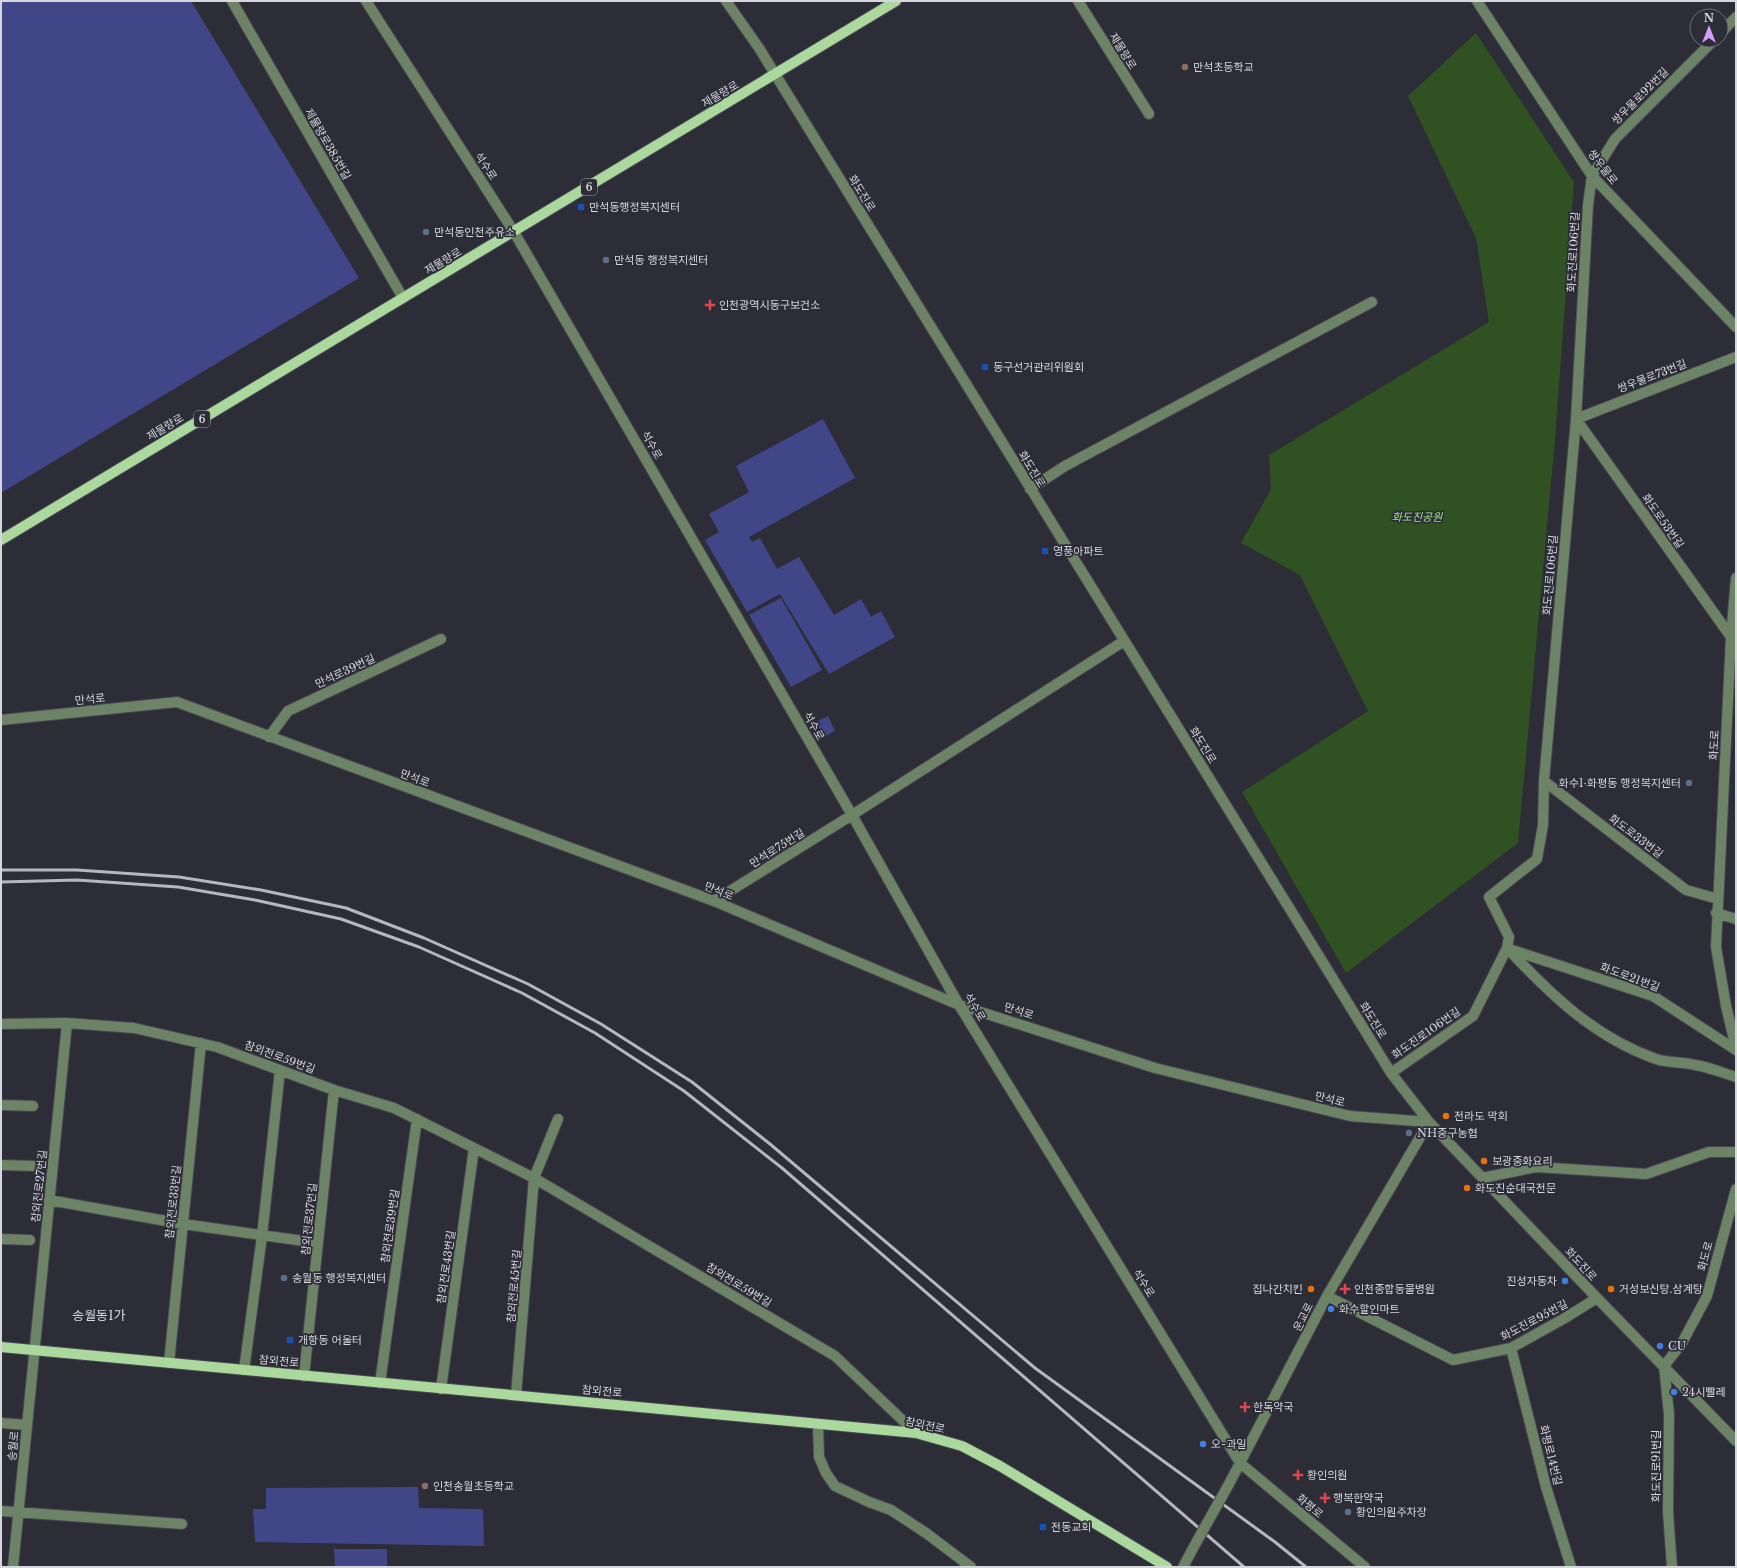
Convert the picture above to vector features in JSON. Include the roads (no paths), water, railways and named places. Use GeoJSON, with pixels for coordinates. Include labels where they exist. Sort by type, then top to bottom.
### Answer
{"type":"FeatureCollection","features":[{"type":"Feature","properties":{"kind":"main road","name":"제물량로"},"geometry":{"type":"LineString","coordinates":[[1,540],[896,1]]}},
{"type":"Feature","properties":{"kind":"main road","name":"참외전로"},"geometry":{"type":"LineString","coordinates":[[1,1347],[916,1433],[962,1446],[1000,1466],[1167,1567]]}},
{"type":"Feature","properties":{"kind":"street","name":"제물량로385번길"},"geometry":{"type":"LineString","coordinates":[[232,1],[403,298]]}},
{"type":"Feature","properties":{"kind":"street","name":"석수로"},"geometry":{"type":"LineString","coordinates":[[366,1],[514,232],[852,815],[959,1005],[1240,1463]]}},
{"type":"Feature","properties":{"kind":"street","name":"화도진로"},"geometry":{"type":"LineString","coordinates":[[726,1],[775,75],[1391,1073],[1428,1122],[1736,1441]]}},
{"type":"Feature","properties":{"kind":"street","name":"제물량로"},"geometry":{"type":"LineString","coordinates":[[1078,1],[1149,114]]}},
{"type":"Feature","properties":{"kind":"street","name":"쌍우물로"},"geometry":{"type":"LineString","coordinates":[[1478,1],[1592,176],[1736,327]]}},
{"type":"Feature","properties":{"kind":"street","name":"쌍우물로92번길"},"geometry":{"type":"LineString","coordinates":[[1592,176],[1615,139],[1706,48]]}},
{"type":"Feature","properties":{"kind":"street","name":"화도진로106번길"},"geometry":{"type":"LineString","coordinates":[[1391,1073],[1473,1016],[1507,948],[1509,937],[1489,898],[1537,859],[1543,825],[1544,781],[1576,418],[1588,205],[1592,176]]}},
{"type":"Feature","properties":{"kind":"street"},"geometry":{"type":"LineString","coordinates":[[1030,489],[1065,466],[1372,302]]}},
{"type":"Feature","properties":{"kind":"street","name":"쌍우물로73번길"},"geometry":{"type":"LineString","coordinates":[[1576,418],[1736,357]]}},
{"type":"Feature","properties":{"kind":"street","name":"화도로53번길"},"geometry":{"type":"LineString","coordinates":[[1576,418],[1731,638]]}},
{"type":"Feature","properties":{"kind":"street","name":"화도로"},"geometry":{"type":"LineString","coordinates":[[1736,578],[1731,638],[1733,668],[1716,913],[1716,947],[1726,1006],[1736,1049]]}},
{"type":"Feature","properties":{"kind":"street","name":"만석로39번길"},"geometry":{"type":"LineString","coordinates":[[269,737],[288,711],[441,639]]}},
{"type":"Feature","properties":{"kind":"street","name":"만석로75번길"},"geometry":{"type":"LineString","coordinates":[[714,901],[852,815],[1124,641]]}},
{"type":"Feature","properties":{"kind":"street","name":"만석로"},"geometry":{"type":"LineString","coordinates":[[1,720],[178,702],[714,901],[959,1005],[1163,1070],[1350,1116],[1428,1122]]}},
{"type":"Feature","properties":{"kind":"street","name":"화도로33번길"},"geometry":{"type":"LineString","coordinates":[[1544,781],[1686,890],[1718,899]]}},
{"type":"Feature","properties":{"kind":"street"},"geometry":{"type":"LineString","coordinates":[[1716,913],[1736,919]]}},
{"type":"Feature","properties":{"kind":"street"},"geometry":{"type":"LineString","coordinates":[[1507,948],[1537,980],[1589,1025],[1624,1046],[1658,1060],[1696,1065],[1736,1077]]}},
{"type":"Feature","properties":{"kind":"street","name":"화도로21번길"},"geometry":{"type":"LineString","coordinates":[[1507,948],[1653,996],[1736,1049]]}},
{"type":"Feature","properties":{"kind":"street","name":"참외전로59번길"},"geometry":{"type":"LineString","coordinates":[[1,1024],[67,1023],[134,1028],[217,1047],[334,1090],[394,1108],[534,1178],[835,1356],[916,1433]]}},
{"type":"Feature","properties":{"kind":"street","name":"참외전로27번길"},"geometry":{"type":"LineString","coordinates":[[35,1350],[67,1023]]}},
{"type":"Feature","properties":{"kind":"street","name":"참외전로33번길"},"geometry":{"type":"LineString","coordinates":[[169,1363],[202,1043]]}},
{"type":"Feature","properties":{"kind":"street"},"geometry":{"type":"LineString","coordinates":[[244,1370],[262,1236],[280,1070]]}},
{"type":"Feature","properties":{"kind":"street","name":"참외전로37번길"},"geometry":{"type":"LineString","coordinates":[[304,1376],[334,1090]]}},
{"type":"Feature","properties":{"kind":"street"},"geometry":{"type":"LineString","coordinates":[[1,1104],[33,1106]]}},
{"type":"Feature","properties":{"kind":"street","name":"참외전로39번길"},"geometry":{"type":"LineString","coordinates":[[380,1383],[417,1119]]}},
{"type":"Feature","properties":{"kind":"street"},"geometry":{"type":"LineString","coordinates":[[534,1178],[558,1119]]}},
{"type":"Feature","properties":{"kind":"street","name":"운교로"},"geometry":{"type":"LineString","coordinates":[[1183,1567],[1240,1463],[1327,1296],[1428,1122]]}},
{"type":"Feature","properties":{"kind":"street","name":"참외전로43번길"},"geometry":{"type":"LineString","coordinates":[[441,1389],[474,1148]]}},
{"type":"Feature","properties":{"kind":"street"},"geometry":{"type":"LineString","coordinates":[[1482,1178],[1536,1167],[1646,1174],[1710,1152],[1736,1152]]}},
{"type":"Feature","properties":{"kind":"street"},"geometry":{"type":"LineString","coordinates":[[1,1165],[34,1166]]}},
{"type":"Feature","properties":{"kind":"street","name":"참외전로45번길"},"geometry":{"type":"LineString","coordinates":[[516,1395],[534,1178]]}},
{"type":"Feature","properties":{"kind":"street","name":"화도로"},"geometry":{"type":"LineString","coordinates":[[1664,1366],[1682,1343],[1707,1296],[1736,1190]]}},
{"type":"Feature","properties":{"kind":"street"},"geometry":{"type":"LineString","coordinates":[[49,1200],[183,1224],[318,1243]]}},
{"type":"Feature","properties":{"kind":"street"},"geometry":{"type":"LineString","coordinates":[[1,1239],[30,1240]]}},
{"type":"Feature","properties":{"kind":"street","name":"화도진로95번길"},"geometry":{"type":"LineString","coordinates":[[1327,1296],[1453,1360],[1511,1348],[1565,1318],[1597,1298]]}},
{"type":"Feature","properties":{"kind":"street","name":"화평로14번길"},"geometry":{"type":"LineString","coordinates":[[1511,1348],[1546,1487],[1571,1567]]}},
{"type":"Feature","properties":{"kind":"street","name":"송월로"},"geometry":{"type":"LineString","coordinates":[[13,1567],[35,1350]]}},
{"type":"Feature","properties":{"kind":"street","name":"화도진로91번길"},"geometry":{"type":"LineString","coordinates":[[1664,1366],[1669,1414],[1668,1512],[1672,1567]]}},
{"type":"Feature","properties":{"kind":"street"},"geometry":{"type":"LineString","coordinates":[[1,1423],[27,1425]]}},
{"type":"Feature","properties":{"kind":"street"},"geometry":{"type":"LineString","coordinates":[[818,1424],[819,1457],[826,1473],[835,1486],[869,1502],[891,1510],[926,1533],[972,1567]]}},
{"type":"Feature","properties":{"kind":"street","name":"화평로"},"geometry":{"type":"LineString","coordinates":[[1240,1463],[1365,1567]]}},
{"type":"Feature","properties":{"kind":"street"},"geometry":{"type":"LineString","coordinates":[[1,1512],[182,1524]]}},
{"type":"Feature","properties":{"kind":"railway"},"geometry":{"type":"LineString","coordinates":[[1,870],[77,870],[179,877],[261,890],[346,908],[424,938],[528,984],[601,1024],[692,1082],[770,1144],[1035,1368],[1275,1542],[1306,1567]]}},
{"type":"Feature","properties":{"kind":"railway"},"geometry":{"type":"LineString","coordinates":[[1,882],[77,880],[178,887],[255,900],[341,919],[419,947],[522,993],[595,1033],[684,1091],[782,1168],[1244,1567]]}},
{"type":"Feature","properties":{"kind":"place","name":"만석초등학교"},"geometry":{"type":"Point","coordinates":[1185,67]}},
{"type":"Feature","properties":{"kind":"place","name":"만석동행정복지센터"},"geometry":{"type":"Point","coordinates":[581,207]}},
{"type":"Feature","properties":{"kind":"place","name":"만석동인천주유소"},"geometry":{"type":"Point","coordinates":[426,232]}},
{"type":"Feature","properties":{"kind":"place","name":"만석동 행정복지센터"},"geometry":{"type":"Point","coordinates":[606,260]}},
{"type":"Feature","properties":{"kind":"place","name":"인천광역시동구보건소"},"geometry":{"type":"Point","coordinates":[710,305]}},
{"type":"Feature","properties":{"kind":"place","name":"동구선거관리위원회"},"geometry":{"type":"Point","coordinates":[985,367]}},
{"type":"Feature","properties":{"kind":"place","name":"영풍아파트"},"geometry":{"type":"Point","coordinates":[1045,551]}},
{"type":"Feature","properties":{"kind":"place","name":"화수1·화평동 행정복지센터"},"geometry":{"type":"Point","coordinates":[1689,783]}},
{"type":"Feature","properties":{"kind":"place","name":"전라도 막회"},"geometry":{"type":"Point","coordinates":[1446,1116]}},
{"type":"Feature","properties":{"kind":"place","name":"NH중구농협"},"geometry":{"type":"Point","coordinates":[1409,1133]}},
{"type":"Feature","properties":{"kind":"place","name":"보광중화요리"},"geometry":{"type":"Point","coordinates":[1484,1161]}},
{"type":"Feature","properties":{"kind":"place","name":"화도진순대국전문"},"geometry":{"type":"Point","coordinates":[1467,1188]}},
{"type":"Feature","properties":{"kind":"place","name":"송월동 행정복지센터"},"geometry":{"type":"Point","coordinates":[284,1278]}},
{"type":"Feature","properties":{"kind":"place","name":"진성자동차"},"geometry":{"type":"Point","coordinates":[1565,1281]}},
{"type":"Feature","properties":{"kind":"place","name":"집나간치킨"},"geometry":{"type":"Point","coordinates":[1311,1289]}},
{"type":"Feature","properties":{"kind":"place","name":"인천종합동물병원"},"geometry":{"type":"Point","coordinates":[1345,1289]}},
{"type":"Feature","properties":{"kind":"place","name":"거성보신탕.삼계탕"},"geometry":{"type":"Point","coordinates":[1611,1289]}},
{"type":"Feature","properties":{"kind":"place","name":"화수할인마트"},"geometry":{"type":"Point","coordinates":[1331,1309]}},
{"type":"Feature","properties":{"kind":"place","name":"개항동 어울터"},"geometry":{"type":"Point","coordinates":[290,1340]}},
{"type":"Feature","properties":{"kind":"place","name":"CU"},"geometry":{"type":"Point","coordinates":[1660,1346]}},
{"type":"Feature","properties":{"kind":"place","name":"24시빨레"},"geometry":{"type":"Point","coordinates":[1674,1392]}},
{"type":"Feature","properties":{"kind":"place","name":"한독약국"},"geometry":{"type":"Point","coordinates":[1245,1407]}},
{"type":"Feature","properties":{"kind":"place","name":"오-과일"},"geometry":{"type":"Point","coordinates":[1203,1444]}},
{"type":"Feature","properties":{"kind":"place","name":"황인의원"},"geometry":{"type":"Point","coordinates":[1298,1475]}},
{"type":"Feature","properties":{"kind":"place","name":"인천송월초등학교"},"geometry":{"type":"Point","coordinates":[425,1486]}},
{"type":"Feature","properties":{"kind":"place","name":"행복한약국"},"geometry":{"type":"Point","coordinates":[1325,1498]}},
{"type":"Feature","properties":{"kind":"place","name":"황인의원주차장"},"geometry":{"type":"Point","coordinates":[1348,1512]}},
{"type":"Feature","properties":{"kind":"place","name":"전동교회"},"geometry":{"type":"Point","coordinates":[1043,1527]}},
{"type":"Feature","properties":{"kind":"district","name":"송월동1가"},"geometry":{"type":"Point","coordinates":[99,1315]}},
{"type":"Feature","properties":{"kind":"park label","name":"화도진공원"},"geometry":{"type":"Point","coordinates":[1417,517]}}]}
